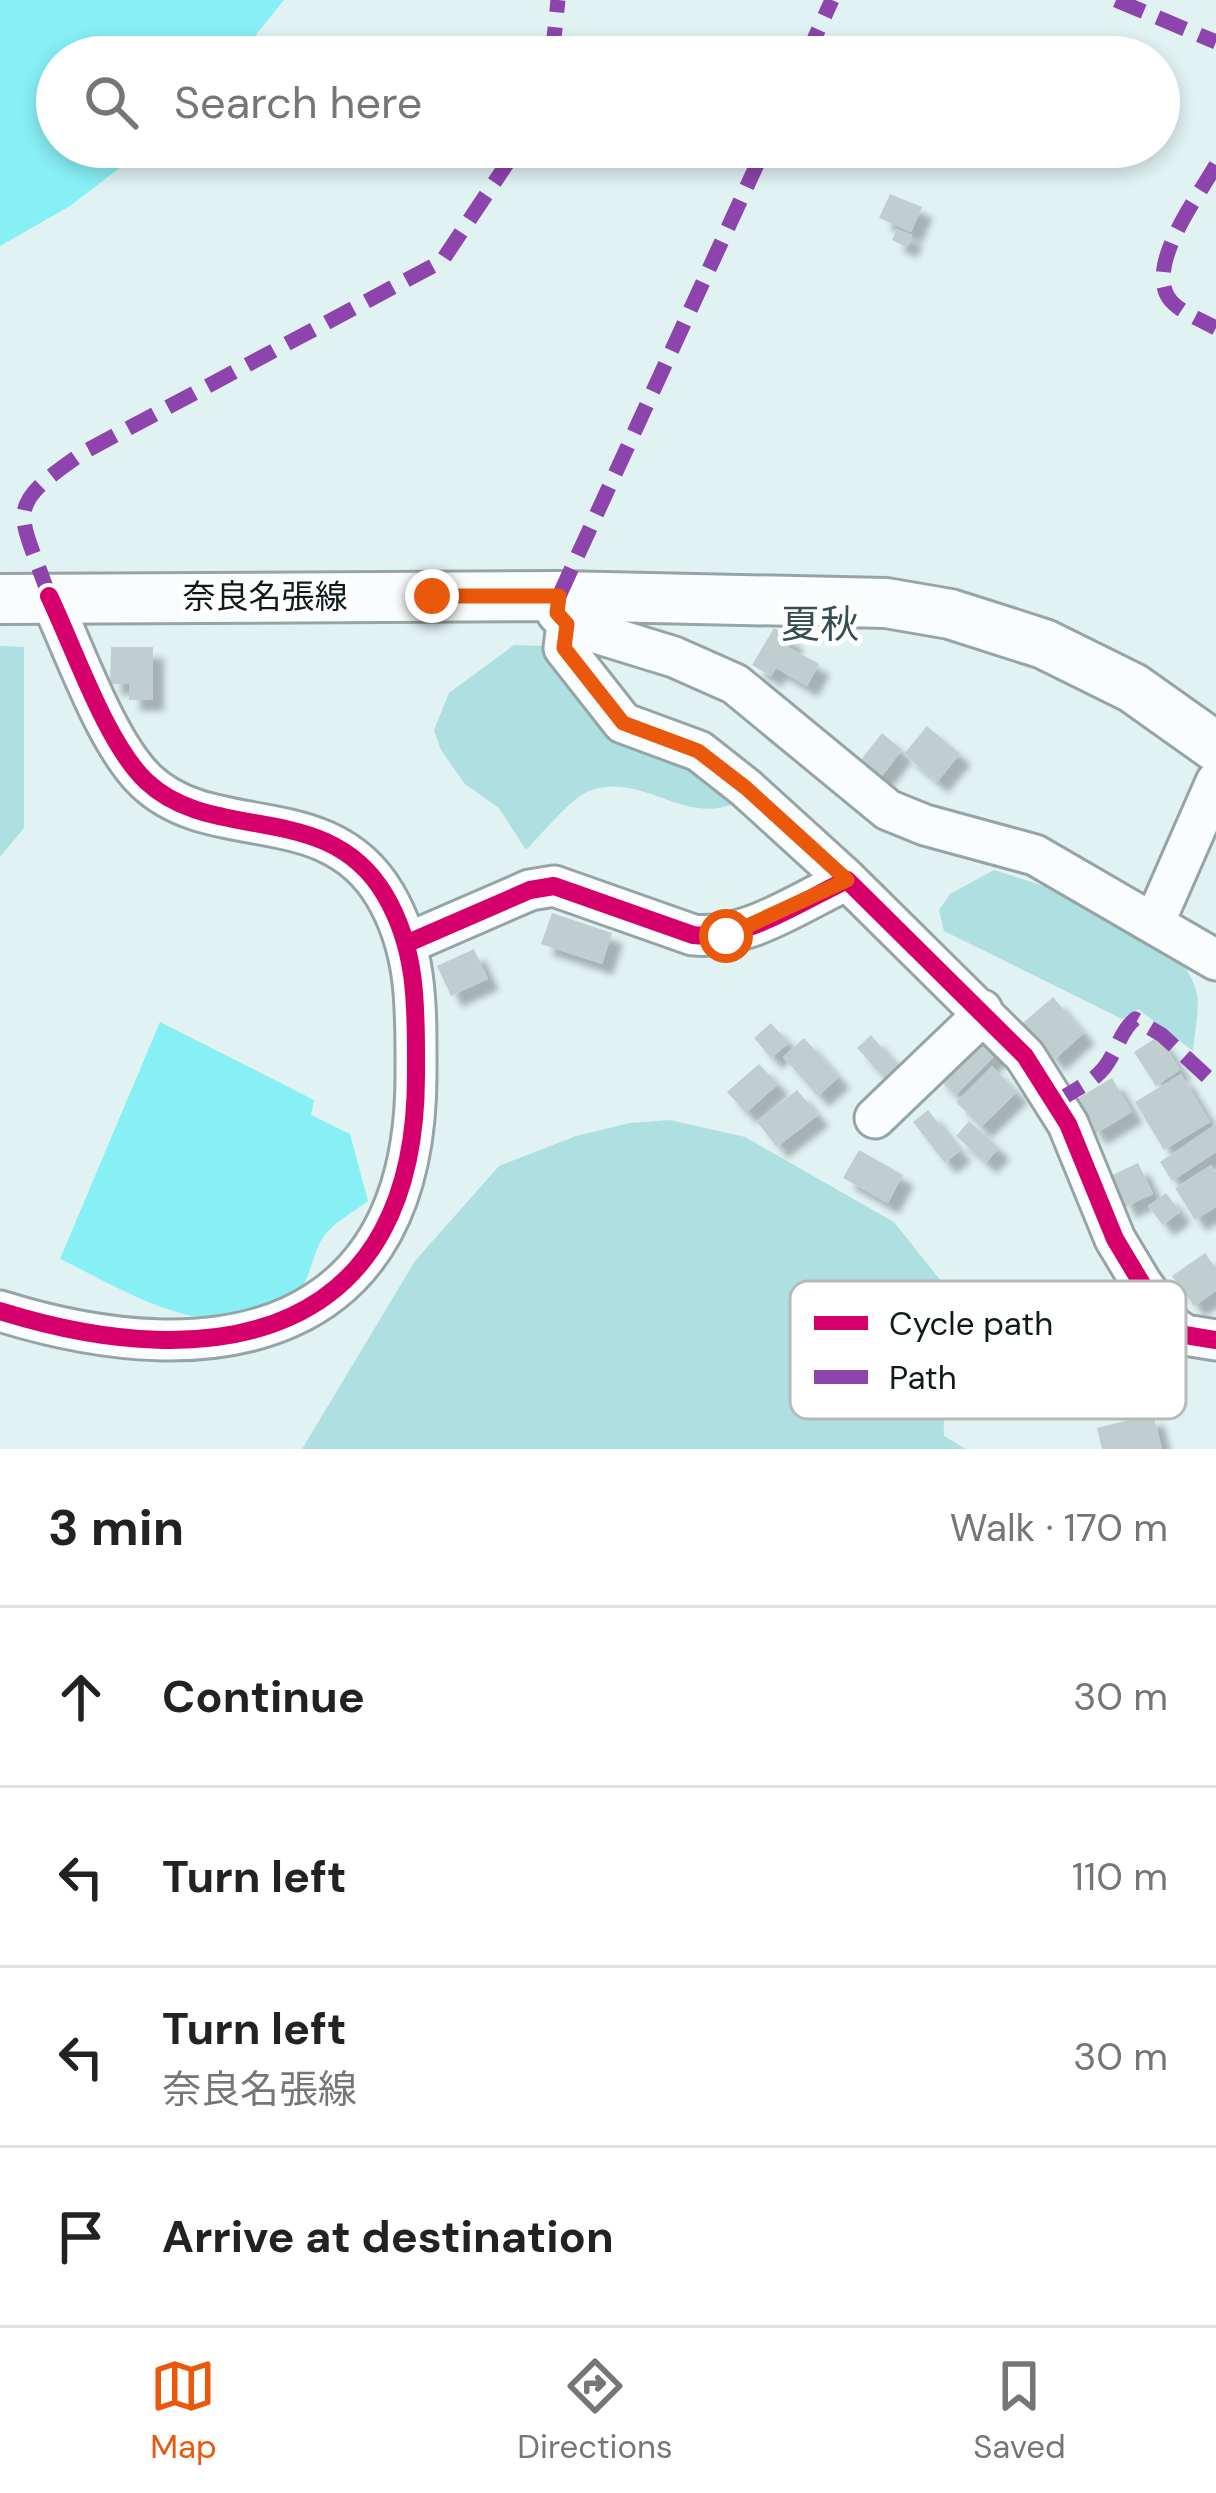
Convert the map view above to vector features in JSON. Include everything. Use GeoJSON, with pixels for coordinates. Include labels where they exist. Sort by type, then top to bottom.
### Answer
{"type":"FeatureCollection","features":[{"type":"Feature","properties":{"kind":"main road","name":"奈良名張線"},"geometry":{"type":"LineString","coordinates":[[0,599],[49,596],[563,610],[836,601],[950,614],[998,627],[1092,665],[1216,747]]}},
{"type":"Feature","properties":{"kind":"street"},"geometry":{"type":"LineString","coordinates":[[0,1311],[91,1332],[202,1339],[264,1330],[308,1309],[345,1283],[366,1258],[393,1214],[414,1147],[416,1010],[408,943],[382,889],[327,842],[281,825],[187,806],[147,783],[117,741],[49,596]]}},
{"type":"Feature","properties":{"kind":"street"},"geometry":{"type":"LineString","coordinates":[[1142,1281],[1114,1239],[1056,1102],[1025,1056],[847,880],[746,788],[698,751],[623,723],[564,648],[563,610],[736,684],[888,809],[926,826],[1035,855],[1216,960]]}},
{"type":"Feature","properties":{"kind":"street"},"geometry":{"type":"LineString","coordinates":[[1155,921],[1216,782]]}},
{"type":"Feature","properties":{"kind":"street"},"geometry":{"type":"LineString","coordinates":[[408,943],[530,890],[554,886],[693,935],[714,938],[847,880]]}},
{"type":"Feature","properties":{"kind":"street"},"geometry":{"type":"LineString","coordinates":[[875,1118],[982,1010]]}},
{"type":"Feature","properties":{"kind":"street"},"geometry":{"type":"LineString","coordinates":[[1186,1335],[1216,1340]]}},
{"type":"Feature","properties":{"kind":"shaded area"},"geometry":{"type":"Polygon","coordinates":[[[514,645],[546,646],[745,798],[705,809],[629,788],[589,791],[526,850],[499,808],[465,784],[441,750],[434,730],[449,693],[514,645]]]}},
{"type":"Feature","properties":{"kind":"shaded area"},"geometry":{"type":"Polygon","coordinates":[[[0,646],[24,647],[24,828],[0,857],[0,646]]]}},
{"type":"Feature","properties":{"kind":"shaded area"},"geometry":{"type":"Polygon","coordinates":[[[994,870],[1112,914],[1168,949],[1187,970],[1197,994],[1193,1051],[1138,1009],[1122,1019],[944,931],[939,910],[950,894],[994,870]]]}},
{"type":"Feature","properties":{"kind":"shaded area"},"geometry":{"type":"Polygon","coordinates":[[[670,1120],[745,1137],[894,1222],[941,1281],[790,1281],[790,1419],[944,1419],[944,1436],[966,1449],[302,1449],[415,1261],[499,1166],[576,1136],[630,1123],[670,1120]]]}},
{"type":"Feature","properties":{"kind":"water"},"geometry":{"type":"Polygon","coordinates":[[[0,0],[284,0],[255,36],[36,36],[36,168],[120,168],[70,206],[0,246],[0,0]]]}},
{"type":"Feature","properties":{"kind":"water"},"geometry":{"type":"Polygon","coordinates":[[[160,1022],[314,1100],[311,1115],[350,1134],[368,1201],[328,1231],[301,1288],[268,1312],[208,1319],[177,1312],[60,1259],[160,1022]]]}},
{"type":"Feature","properties":{"kind":"building"},"geometry":{"type":"Polygon","coordinates":[[[890,194],[922,207],[911,232],[879,218],[890,194]]]}},
{"type":"Feature","properties":{"kind":"building"},"geometry":{"type":"Polygon","coordinates":[[[897,229],[912,235],[906,247],[892,240],[897,229]]]}},
{"type":"Feature","properties":{"kind":"building"},"geometry":{"type":"Polygon","coordinates":[[[774,628],[793,639],[788,647],[819,664],[807,686],[776,668],[771,676],[752,665],[774,628]]]}},
{"type":"Feature","properties":{"kind":"building"},"geometry":{"type":"Polygon","coordinates":[[[111,647],[153,647],[153,700],[129,700],[129,684],[110,684],[111,647]]]}},
{"type":"Feature","properties":{"kind":"building"},"geometry":{"type":"Polygon","coordinates":[[[927,726],[960,754],[937,782],[904,754],[927,726]]]}},
{"type":"Feature","properties":{"kind":"building"},"geometry":{"type":"Polygon","coordinates":[[[882,733],[902,750],[874,786],[853,770],[882,733]]]}},
{"type":"Feature","properties":{"kind":"building"},"geometry":{"type":"Polygon","coordinates":[[[552,913],[612,933],[602,964],[541,944],[552,913]]]}},
{"type":"Feature","properties":{"kind":"building"},"geometry":{"type":"Polygon","coordinates":[[[474,949],[488,979],[451,996],[437,966],[474,949]]]}},
{"type":"Feature","properties":{"kind":"building"},"geometry":{"type":"Polygon","coordinates":[[[1053,997],[1084,1033],[1054,1060],[1023,1023],[1053,997]]]}},
{"type":"Feature","properties":{"kind":"building"},"geometry":{"type":"Polygon","coordinates":[[[771,1023],[789,1043],[771,1058],[754,1038],[771,1023]]]}},
{"type":"Feature","properties":{"kind":"building"},"geometry":{"type":"Polygon","coordinates":[[[983,1026],[1004,1046],[956,1095],[935,1076],[983,1026]]]}},
{"type":"Feature","properties":{"kind":"building"},"geometry":{"type":"Polygon","coordinates":[[[871,1035],[907,1077],[894,1089],[857,1048],[871,1035]]]}},
{"type":"Feature","properties":{"kind":"building"},"geometry":{"type":"Polygon","coordinates":[[[1159,1036],[1180,1070],[1156,1086],[1134,1052],[1159,1036]]]}},
{"type":"Feature","properties":{"kind":"building"},"geometry":{"type":"Polygon","coordinates":[[[804,1038],[839,1077],[818,1096],[783,1057],[804,1038]]]}},
{"type":"Feature","properties":{"kind":"building"},"geometry":{"type":"Polygon","coordinates":[[[759,1064],[778,1084],[746,1113],[727,1092],[759,1064]]]}},
{"type":"Feature","properties":{"kind":"building"},"geometry":{"type":"Polygon","coordinates":[[[992,1066],[1017,1092],[981,1127],[956,1102],[992,1066]]]}},
{"type":"Feature","properties":{"kind":"building"},"geometry":{"type":"Polygon","coordinates":[[[1181,1074],[1210,1122],[1164,1150],[1135,1102],[1181,1074]]]}},
{"type":"Feature","properties":{"kind":"building"},"geometry":{"type":"Polygon","coordinates":[[[1112,1078],[1132,1112],[1095,1134],[1075,1100],[1112,1078]]]}},
{"type":"Feature","properties":{"kind":"building"},"geometry":{"type":"Polygon","coordinates":[[[797,1090],[818,1115],[777,1147],[757,1122],[797,1090]]]}},
{"type":"Feature","properties":{"kind":"building"},"geometry":{"type":"Polygon","coordinates":[[[928,1110],[960,1151],[945,1163],[913,1122],[928,1110]]]}},
{"type":"Feature","properties":{"kind":"building"},"geometry":{"type":"Polygon","coordinates":[[[969,1121],[999,1148],[986,1163],[956,1136],[969,1121]]]}},
{"type":"Feature","properties":{"kind":"building"},"geometry":{"type":"Polygon","coordinates":[[[1216,1124],[1216,1152],[1172,1181],[1160,1162],[1216,1124]]]}},
{"type":"Feature","properties":{"kind":"building"},"geometry":{"type":"Polygon","coordinates":[[[859,1150],[903,1175],[888,1203],[843,1178],[859,1150]]]}},
{"type":"Feature","properties":{"kind":"building"},"geometry":{"type":"Polygon","coordinates":[[[1138,1163],[1153,1194],[1125,1207],[1110,1176],[1138,1163]]]}},
{"type":"Feature","properties":{"kind":"building"},"geometry":{"type":"Polygon","coordinates":[[[1211,1165],[1216,1172],[1216,1207],[1195,1220],[1175,1188],[1211,1165]]]}},
{"type":"Feature","properties":{"kind":"building"},"geometry":{"type":"Polygon","coordinates":[[[1166,1193],[1180,1212],[1163,1225],[1148,1206],[1166,1193]]]}},
{"type":"Feature","properties":{"kind":"building"},"geometry":{"type":"Polygon","coordinates":[[[1205,1253],[1216,1269],[1216,1291],[1194,1306],[1186,1295],[1186,1281],[1172,1276],[1205,1253]]]}},
{"type":"Feature","properties":{"kind":"building"},"geometry":{"type":"Polygon","coordinates":[[[1154,1419],[1162,1449],[1102,1449],[1097,1428],[1154,1419]]]}},
{"type":"Feature","properties":{"kind":"marked path"},"geometry":{"type":"LineString","coordinates":[[554,36],[558,0]]}},
{"type":"Feature","properties":{"kind":"marked path"},"geometry":{"type":"LineString","coordinates":[[816,36],[832,0]]}},
{"type":"Feature","properties":{"kind":"marked path"},"geometry":{"type":"LineString","coordinates":[[1116,0],[1216,42]]}},
{"type":"Feature","properties":{"kind":"marked path"},"geometry":{"type":"LineString","coordinates":[[1216,165],[1175,235],[1163,274],[1165,290],[1174,304],[1216,328]]}},
{"type":"Feature","properties":{"kind":"marked path"},"geometry":{"type":"LineString","coordinates":[[49,596],[25,527],[24,513],[39,486],[84,452],[442,261],[504,168]]}},
{"type":"Feature","properties":{"kind":"marked path"},"geometry":{"type":"LineString","coordinates":[[559,596],[755,168]]}},
{"type":"Feature","properties":{"kind":"marked path"},"geometry":{"type":"LineString","coordinates":[[1056,1102],[1099,1073],[1135,1019],[1162,1035],[1216,1085]]}},
{"type":"Feature","properties":{"kind":"cycle path"},"geometry":{"type":"LineString","coordinates":[[0,1311],[81,1331],[157,1340],[228,1335],[290,1317],[343,1282],[382,1231],[408,1161],[416,1071],[409,959],[385,895],[361,865],[333,845],[302,833],[204,812],[173,800],[146,781],[104,719],[49,596]]}},
{"type":"Feature","properties":{"kind":"cycle path"},"geometry":{"type":"LineString","coordinates":[[408,943],[530,890],[554,886],[693,935],[713,935],[772,918],[847,880],[1025,1056],[1068,1124],[1115,1239],[1140,1281]]}},
{"type":"Feature","properties":{"kind":"cycle path"},"geometry":{"type":"LineString","coordinates":[[1186,1335],[1216,1340]]}},
{"type":"Feature","properties":{"kind":"district","name":"夏秋"},"geometry":{"type":"Point","coordinates":[820,624]}},
{"type":"Feature","properties":{"kind":"route"},"geometry":{"type":"LineString","coordinates":[[432,596],[559,596],[557,613],[567,624],[564,648],[623,723],[698,751],[847,880],[726,936]]}}]}
